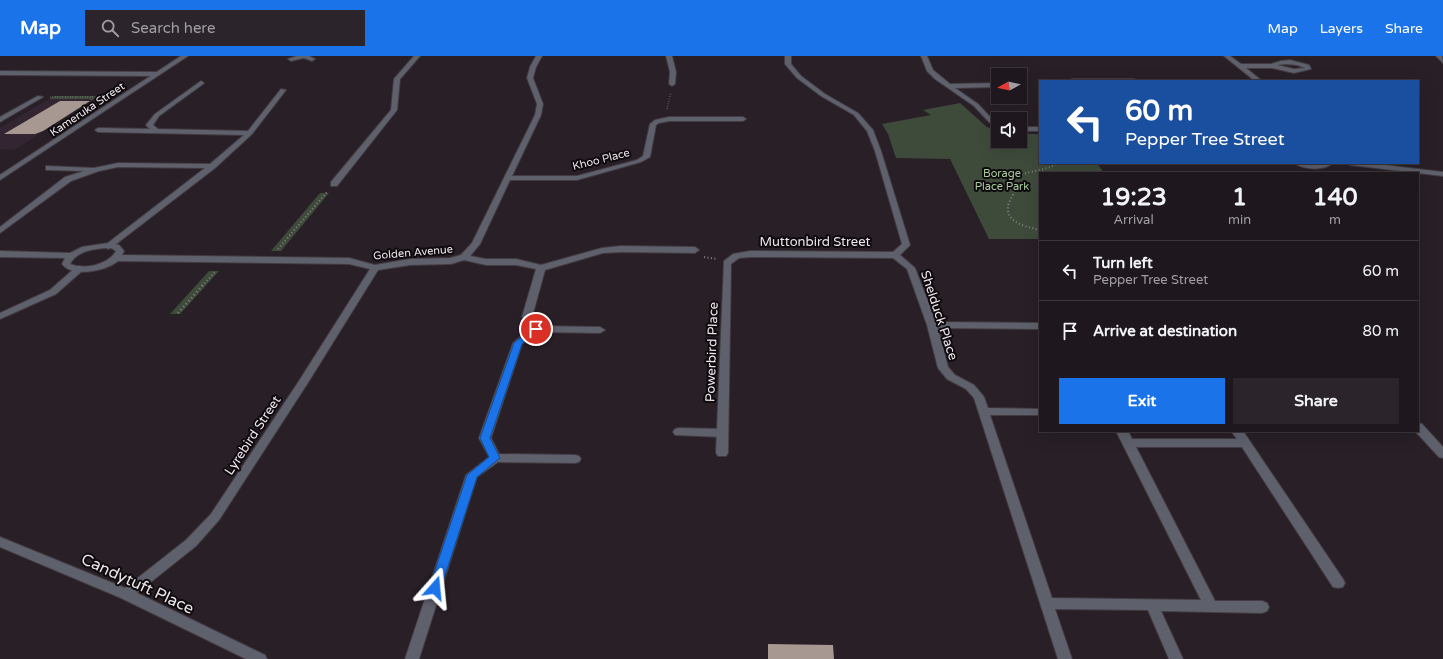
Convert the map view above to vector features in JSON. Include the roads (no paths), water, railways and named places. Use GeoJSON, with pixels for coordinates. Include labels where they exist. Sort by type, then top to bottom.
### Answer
{"type":"FeatureCollection","features":[{"type":"Feature","properties":{"kind":"street","name":"Kameruka Street"},"geometry":{"type":"LineString","coordinates":[[0,171],[176,56]]}},
{"type":"Feature","properties":{"kind":"street","name":"Kameruka Street"},"geometry":{"type":"LineString","coordinates":[[0,178],[185,56]]}},
{"type":"Feature","properties":{"kind":"street"},"geometry":{"type":"LineString","coordinates":[[291,59],[304,56],[312,59]]}},
{"type":"Feature","properties":{"kind":"street"},"geometry":{"type":"LineString","coordinates":[[334,184],[394,110],[397,79],[417,56]]}},
{"type":"Feature","properties":{"kind":"street","name":"Golden Avenue"},"geometry":{"type":"LineString","coordinates":[[116,258],[229,258],[349,261],[375,268],[410,262],[451,261],[464,257],[476,244],[538,115],[540,104],[530,78],[533,67],[539,56]]}},
{"type":"Feature","properties":{"kind":"street"},"geometry":{"type":"LineString","coordinates":[[669,56],[673,72],[672,84]]}},
{"type":"Feature","properties":{"kind":"street"},"geometry":{"type":"LineString","coordinates":[[788,56],[788,64],[800,77],[823,95],[856,114],[870,130],[878,151],[906,245],[895,255]]}},
{"type":"Feature","properties":{"kind":"street"},"geometry":{"type":"LineString","coordinates":[[924,56],[930,71],[976,105],[991,121]]}},
{"type":"Feature","properties":{"kind":"street"},"geometry":{"type":"LineString","coordinates":[[1227,56],[1257,80]]}},
{"type":"Feature","properties":{"kind":"street"},"geometry":{"type":"LineString","coordinates":[[1438,56],[1443,61]]}},
{"type":"Feature","properties":{"kind":"street"},"geometry":{"type":"LineString","coordinates":[[1241,66],[1272,66],[1294,71],[1308,69],[1307,66],[1291,62],[1282,62],[1272,66]]}},
{"type":"Feature","properties":{"kind":"street"},"geometry":{"type":"LineString","coordinates":[[0,73],[157,74]]}},
{"type":"Feature","properties":{"kind":"street"},"geometry":{"type":"LineString","coordinates":[[156,131],[150,125],[157,115],[201,83]]}},
{"type":"Feature","properties":{"kind":"street"},"geometry":{"type":"LineString","coordinates":[[949,86],[991,85]]}},
{"type":"Feature","properties":{"kind":"street"},"geometry":{"type":"LineString","coordinates":[[108,246],[212,166],[250,133],[283,90]]}},
{"type":"Feature","properties":{"kind":"street"},"geometry":{"type":"LineString","coordinates":[[1,119],[40,97]]}},
{"type":"Feature","properties":{"kind":"street","name":"Khoo Place"},"geometry":{"type":"LineString","coordinates":[[508,178],[565,179],[640,161],[646,157],[653,124],[657,121],[669,119],[743,119]]}},
{"type":"Feature","properties":{"kind":"street"},"geometry":{"type":"LineString","coordinates":[[1027,128],[1039,129]]}},
{"type":"Feature","properties":{"kind":"street"},"geometry":{"type":"LineString","coordinates":[[98,130],[250,133]]}},
{"type":"Feature","properties":{"kind":"street"},"geometry":{"type":"LineString","coordinates":[[1300,164],[1312,170],[1327,164]]}},
{"type":"Feature","properties":{"kind":"street"},"geometry":{"type":"LineString","coordinates":[[1358,164],[1443,174]]}},
{"type":"Feature","properties":{"kind":"street"},"geometry":{"type":"LineString","coordinates":[[0,231],[68,179],[97,169],[118,165],[212,166]]}},
{"type":"Feature","properties":{"kind":"street"},"geometry":{"type":"LineString","coordinates":[[49,168],[97,169]]}},
{"type":"Feature","properties":{"kind":"street"},"geometry":{"type":"LineString","coordinates":[[108,246],[118,248],[120,251],[116,258],[95,267],[79,269],[66,264],[67,260],[71,256],[92,247],[108,246]]}},
{"type":"Feature","properties":{"kind":"street"},"geometry":{"type":"LineString","coordinates":[[464,257],[486,262],[516,262],[541,268],[608,250],[695,250]]}},
{"type":"Feature","properties":{"kind":"street"},"geometry":{"type":"LineString","coordinates":[[0,254],[71,256]]}},
{"type":"Feature","properties":{"kind":"street","name":"Muttonbird Street"},"geometry":{"type":"LineString","coordinates":[[727,262],[736,256],[750,254],[895,255]]}},
{"type":"Feature","properties":{"kind":"street","name":"Shelduck Place"},"geometry":{"type":"LineString","coordinates":[[895,255],[912,268],[932,325],[943,368],[951,377],[970,387],[978,397],[1065,659]]}},
{"type":"Feature","properties":{"kind":"street","name":"Powerbird Place"},"geometry":{"type":"LineString","coordinates":[[722,453],[727,262]]}},
{"type":"Feature","properties":{"kind":"street","name":"Lyrebird Street"},"geometry":{"type":"LineString","coordinates":[[126,594],[191,543],[215,517],[304,381],[375,268]]}},
{"type":"Feature","properties":{"kind":"street"},"geometry":{"type":"LineString","coordinates":[[536,329],[527,317],[541,268]]}},
{"type":"Feature","properties":{"kind":"street"},"geometry":{"type":"LineString","coordinates":[[0,316],[53,292],[79,269]]}},
{"type":"Feature","properties":{"kind":"street"},"geometry":{"type":"LineString","coordinates":[[932,325],[1039,326]]}},
{"type":"Feature","properties":{"kind":"street"},"geometry":{"type":"LineString","coordinates":[[494,458],[485,438],[518,343],[536,329],[600,330]]}},
{"type":"Feature","properties":{"kind":"street"},"geometry":{"type":"LineString","coordinates":[[983,411],[1039,412]]}},
{"type":"Feature","properties":{"kind":"street"},"geometry":{"type":"LineString","coordinates":[[1419,428],[1443,454]]}},
{"type":"Feature","properties":{"kind":"street"},"geometry":{"type":"LineString","coordinates":[[679,432],[722,433]]}},
{"type":"Feature","properties":{"kind":"street"},"geometry":{"type":"LineString","coordinates":[[1123,432],[1211,606]]}},
{"type":"Feature","properties":{"kind":"street"},"geometry":{"type":"LineString","coordinates":[[1238,432],[1338,583]]}},
{"type":"Feature","properties":{"kind":"street"},"geometry":{"type":"LineString","coordinates":[[1129,443],[1245,443]]}},
{"type":"Feature","properties":{"kind":"street"},"geometry":{"type":"LineString","coordinates":[[412,659],[472,475],[494,458],[575,460]]}},
{"type":"Feature","properties":{"kind":"street","name":"Candytuft Place"},"geometry":{"type":"LineString","coordinates":[[0,542],[126,594],[260,659]]}},
{"type":"Feature","properties":{"kind":"street"},"geometry":{"type":"LineString","coordinates":[[1047,604],[1262,607]]}},
{"type":"Feature","properties":{"kind":"street"},"geometry":{"type":"LineString","coordinates":[[1152,605],[1176,659]]}},
{"type":"Feature","properties":{"kind":"park label","name":"Borage Place Park"},"geometry":{"type":"Point","coordinates":[1002,179]}}]}
